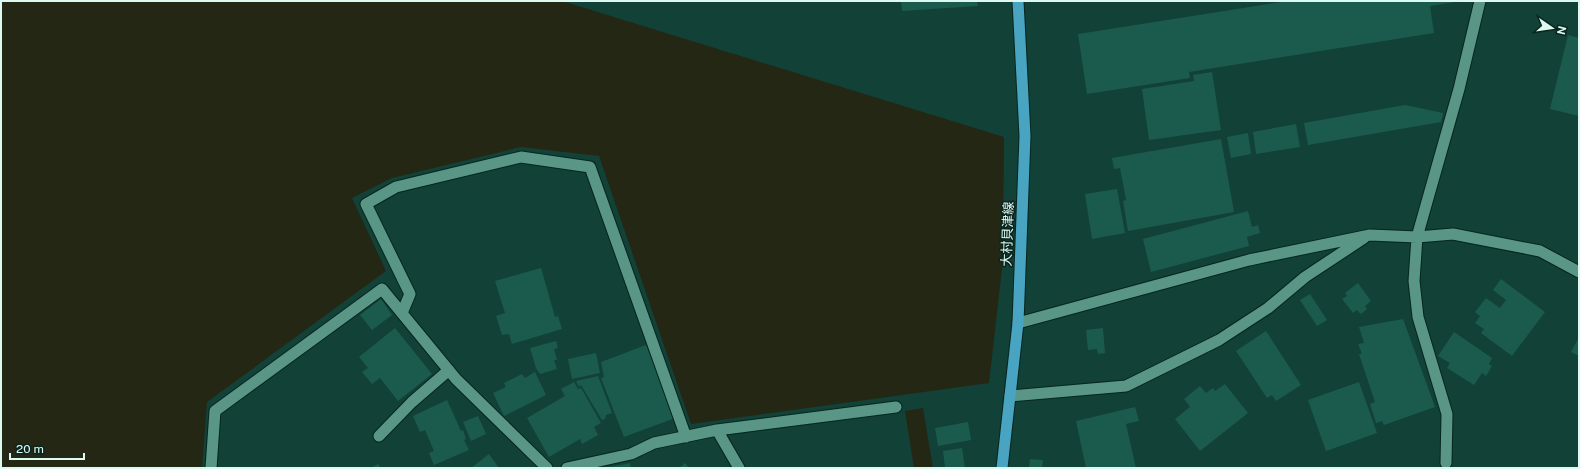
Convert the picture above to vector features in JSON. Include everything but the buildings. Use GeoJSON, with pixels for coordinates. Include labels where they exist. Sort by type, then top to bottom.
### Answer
{"type":"FeatureCollection","features":[{"type":"Feature","properties":{"kind":"main road","name":"大村貝津線"},"geometry":{"type":"LineString","coordinates":[[1002,468],[1018,323],[1025,136],[1018,1]]}},
{"type":"Feature","properties":{"kind":"street"},"geometry":{"type":"LineString","coordinates":[[1446,463],[1447,414],[1418,317],[1414,281],[1417,237],[1459,89],[1480,1]]}},
{"type":"Feature","properties":{"kind":"street"},"geometry":{"type":"LineString","coordinates":[[402,313],[410,294],[366,204],[396,187],[521,157],[590,166],[686,437]]}},
{"type":"Feature","properties":{"kind":"street"},"geometry":{"type":"LineString","coordinates":[[1010,396],[1126,386],[1219,340],[1268,308],[1305,277],[1370,234]]}},
{"type":"Feature","properties":{"kind":"street"},"geometry":{"type":"LineString","coordinates":[[1018,323],[1248,260],[1370,234],[1417,237],[1453,234],[1540,251],[1579,272]]}},
{"type":"Feature","properties":{"kind":"street"},"geometry":{"type":"LineString","coordinates":[[212,468],[216,411],[382,289],[449,370],[547,468]]}},
{"type":"Feature","properties":{"kind":"street"},"geometry":{"type":"LineString","coordinates":[[379,436],[412,402],[449,370]]}},
{"type":"Feature","properties":{"kind":"street"},"geometry":{"type":"LineString","coordinates":[[567,468],[632,454],[654,443],[717,430],[896,407]]}},
{"type":"Feature","properties":{"kind":"street"},"geometry":{"type":"LineString","coordinates":[[717,430],[739,468]]}},
{"type":"Feature","properties":{"kind":"shaded area"},"geometry":{"type":"Polygon","coordinates":[[[1,1],[562,1],[1004,137],[1003,260],[989,383],[691,424],[599,156],[521,147],[392,178],[352,198],[386,271],[207,402],[202,468],[1,468],[1,1]]]}},
{"type":"Feature","properties":{"kind":"shaded area"},"geometry":{"type":"Polygon","coordinates":[[[923,408],[933,468],[914,468],[905,411],[923,408]]]}}]}
